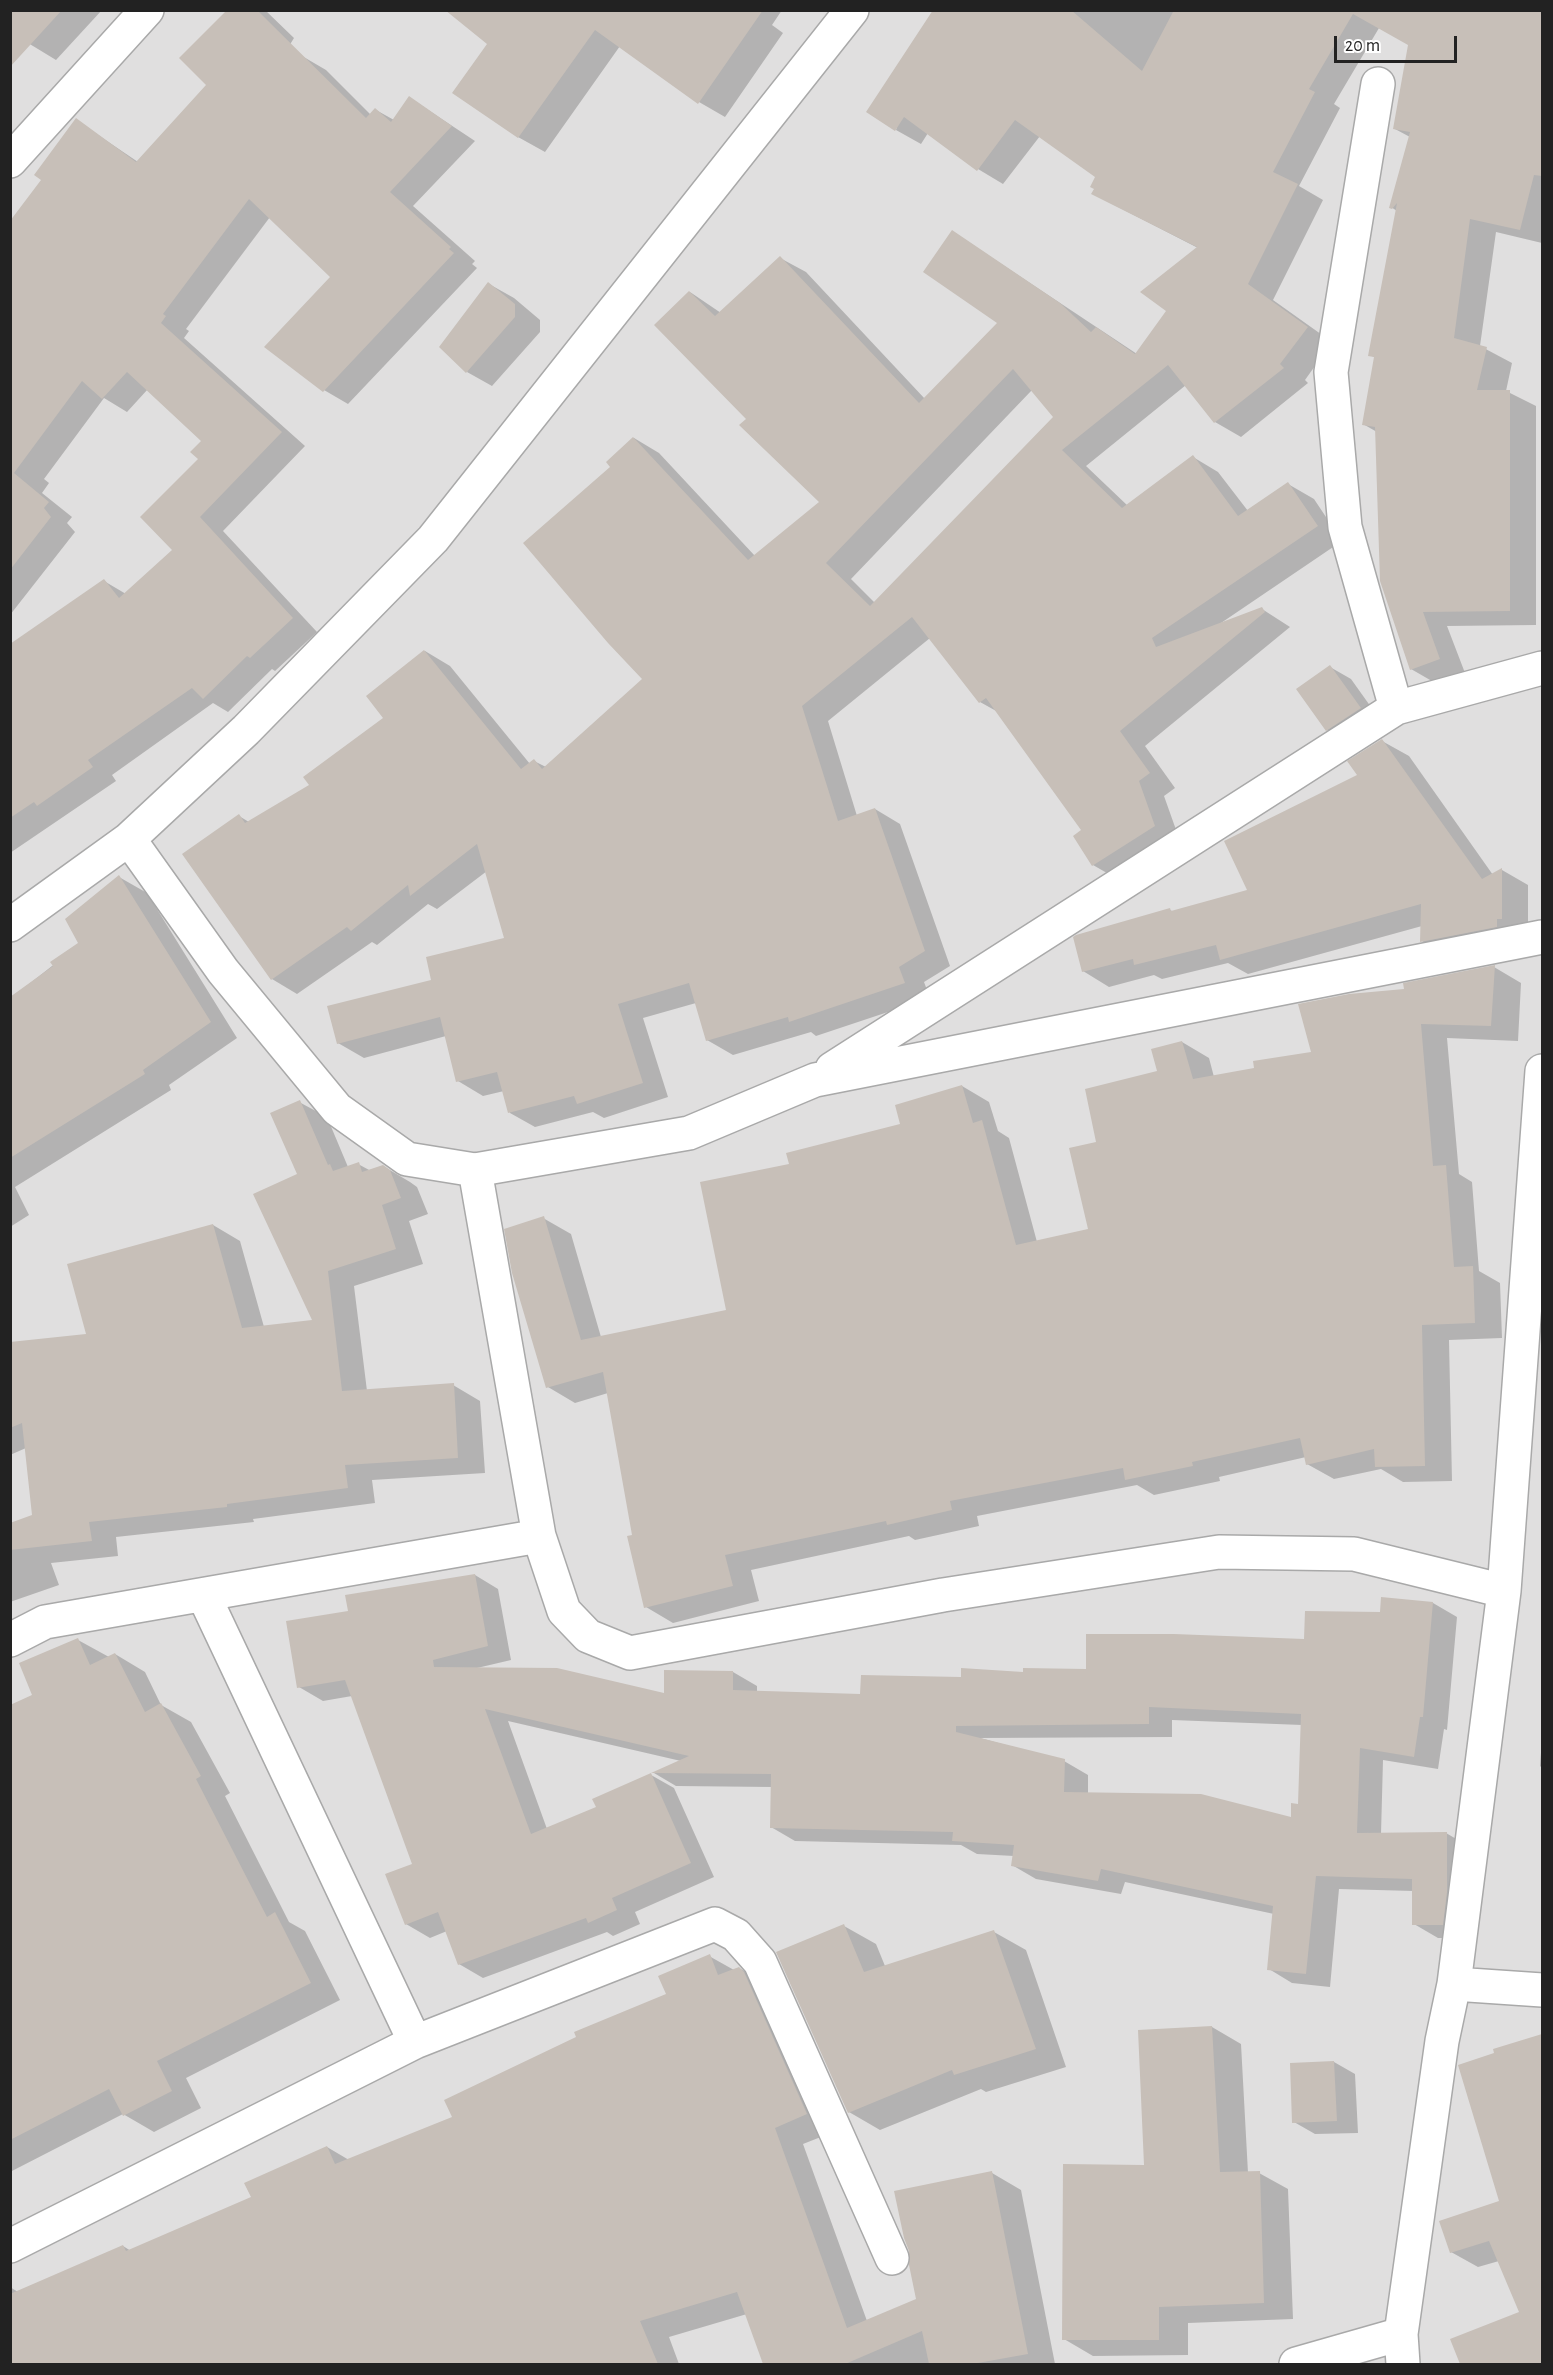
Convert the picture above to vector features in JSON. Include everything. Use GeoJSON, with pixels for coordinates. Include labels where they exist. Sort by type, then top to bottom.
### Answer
{"type":"FeatureCollection","features":[{"type":"Feature","properties":{"kind":"street"},"geometry":{"type":"LineString","coordinates":[[10,161],[147,10]]}},
{"type":"Feature","properties":{"kind":"street"},"geometry":{"type":"LineString","coordinates":[[10,925],[129,839],[246,730],[433,539],[852,10]]}},
{"type":"Feature","properties":{"kind":"street"},"geometry":{"type":"LineString","coordinates":[[1378,84],[1331,372],[1346,527],[1396,708]]}},
{"type":"Feature","properties":{"kind":"street"},"geometry":{"type":"LineString","coordinates":[[129,839],[223,971],[337,1109],[406,1159],[476,1170],[689,1133],[815,1080],[1396,708],[1542,668]]}},
{"type":"Feature","properties":{"kind":"street"},"geometry":{"type":"LineString","coordinates":[[815,1080],[1542,937]]}},
{"type":"Feature","properties":{"kind":"street"},"geometry":{"type":"LineString","coordinates":[[1296,2364],[1402,2349],[1442,2041],[1454,1984],[1503,1591],[1542,1071]]}},
{"type":"Feature","properties":{"kind":"street"},"geometry":{"type":"LineString","coordinates":[[476,1170],[539,1536],[564,1611],[588,1636],[630,1653],[943,1595],[1220,1552],[1354,1554],[1503,1591]]}},
{"type":"Feature","properties":{"kind":"street"},"geometry":{"type":"LineString","coordinates":[[10,1640],[45,1622],[539,1536]]}},
{"type":"Feature","properties":{"kind":"street"},"geometry":{"type":"LineString","coordinates":[[204,1596],[415,2042]]}},
{"type":"Feature","properties":{"kind":"street"},"geometry":{"type":"LineString","coordinates":[[10,2246],[415,2042],[715,1924],[736,1935],[760,1962],[892,2258]]}},
{"type":"Feature","properties":{"kind":"street"},"geometry":{"type":"LineString","coordinates":[[1454,1984],[1542,1990]]}},
{"type":"Feature","properties":{"kind":"shaded area"},"geometry":{"type":"Polygon","coordinates":[[[11,11],[1542,11],[1542,2364],[11,2364],[11,11]]]}},
{"type":"Feature","properties":{"kind":"building"},"geometry":{"type":"Polygon","coordinates":[[[10,10],[62,10],[10,67],[10,10]]]}},
{"type":"Feature","properties":{"kind":"building"},"geometry":{"type":"Polygon","coordinates":[[[227,10],[257,10],[366,118],[375,108],[391,122],[409,96],[452,126],[390,192],[451,247],[449,249],[454,253],[323,392],[264,347],[330,277],[249,199],[163,314],[166,316],[161,323],[282,432],[200,517],[293,618],[250,658],[247,656],[203,699],[192,688],[88,760],[93,767],[37,806],[34,802],[10,818],[10,644],[104,579],[119,598],[172,550],[140,517],[198,459],[190,452],[201,441],[127,372],[102,399],[82,381],[14,473],[49,502],[44,508],[51,517],[10,570],[10,221],[41,180],[34,175],[76,118],[136,162],[206,85],[179,58],[227,10]]]}},
{"type":"Feature","properties":{"kind":"building"},"geometry":{"type":"Polygon","coordinates":[[[445,10],[763,10],[698,104],[595,30],[518,138],[452,93],[487,44],[445,10]]]}},
{"type":"Feature","properties":{"kind":"building"},"geometry":{"type":"Polygon","coordinates":[[[933,10],[1071,10],[1142,71],[1174,10],[1542,10],[1542,176],[1534,175],[1520,230],[1470,219],[1454,338],[1487,347],[1477,390],[1510,390],[1510,611],[1423,612],[1440,659],[1410,670],[1380,581],[1375,427],[1362,425],[1374,357],[1368,356],[1397,203],[1392,209],[1389,208],[1410,132],[1393,129],[1408,45],[1353,14],[1309,89],[1315,92],[1273,172],[1298,184],[1248,284],[1308,327],[1280,364],[1284,368],[1214,423],[1168,365],[1062,450],[1122,508],[1193,455],[1238,516],[1288,482],[1318,526],[1152,638],[1156,647],[1262,607],[1265,612],[1120,731],[1150,773],[1139,781],[1155,826],[1092,866],[1073,836],[1081,830],[986,698],[979,703],[912,617],[802,706],[838,821],[875,808],[925,951],[899,967],[905,983],[789,1022],[788,1017],[706,1041],[689,983],[618,1004],[643,1083],[577,1104],[574,1096],[508,1113],[497,1072],[456,1082],[440,1017],[337,1044],[327,1006],[431,980],[426,957],[504,938],[477,844],[410,896],[408,885],[351,931],[347,927],[271,980],[182,854],[239,814],[245,823],[309,785],[303,777],[383,718],[366,696],[424,650],[521,769],[534,759],[542,769],[642,679],[608,643],[523,543],[610,467],[606,462],[633,437],[748,560],[819,502],[739,425],[746,419],[654,325],[689,291],[715,316],[780,256],[919,403],[997,323],[923,272],[952,230],[1060,303],[1091,332],[1096,327],[1135,354],[1166,311],[1140,292],[1197,247],[1091,194],[1094,189],[1090,187],[1095,177],[1015,120],[977,171],[904,117],[895,131],[866,112],[933,10]],[[1013,369],[826,563],[870,606],[1053,417],[1013,369]]]}},
{"type":"Feature","properties":{"kind":"building"},"geometry":{"type":"Polygon","coordinates":[[[488,282],[515,304],[515,317],[466,373],[439,347],[488,282]]]}},
{"type":"Feature","properties":{"kind":"building"},"geometry":{"type":"Polygon","coordinates":[[[1330,665],[1361,708],[1326,731],[1296,689],[1330,665]]]}},
{"type":"Feature","properties":{"kind":"building"},"geometry":{"type":"Polygon","coordinates":[[[1382,739],[1482,879],[1502,868],[1502,919],[1497,919],[1497,927],[1420,942],[1421,904],[1220,960],[1216,945],[1134,965],[1133,959],[1082,972],[1073,937],[1076,935],[1170,908],[1171,911],[1247,890],[1224,841],[1357,775],[1347,761],[1382,739]]]}},
{"type":"Feature","properties":{"kind":"building"},"geometry":{"type":"Polygon","coordinates":[[[119,875],[211,1022],[143,1070],[145,1074],[10,1158],[10,997],[53,966],[50,962],[78,943],[65,919],[119,875]]]}},
{"type":"Feature","properties":{"kind":"building"},"geometry":{"type":"Polygon","coordinates":[[[1495,965],[1491,1026],[1421,1024],[1433,1166],[1446,1165],[1454,1267],[1473,1266],[1475,1323],[1422,1325],[1425,1466],[1375,1467],[1374,1449],[1306,1465],[1300,1438],[1192,1462],[1193,1466],[1125,1480],[1123,1468],[950,1501],[952,1510],[887,1525],[886,1521],[725,1555],[733,1586],[644,1608],[627,1536],[632,1535],[603,1372],[546,1388],[512,1273],[504,1229],[544,1216],[581,1340],[726,1310],[700,1182],[789,1164],[786,1153],[900,1124],[895,1105],[962,1085],[973,1123],[982,1120],[1016,1245],[1088,1229],[1069,1148],[1096,1142],[1085,1089],[1157,1071],[1151,1049],[1182,1041],[1193,1079],[1254,1068],[1253,1061],[1311,1052],[1298,1004],[1349,994],[1404,989],[1403,983],[1495,965]]]}},
{"type":"Feature","properties":{"kind":"building"},"geometry":{"type":"Polygon","coordinates":[[[300,1100],[328,1165],[330,1164],[333,1171],[359,1162],[362,1172],[383,1165],[390,1170],[401,1198],[382,1205],[396,1249],[328,1271],[342,1391],[454,1383],[458,1458],[345,1465],[348,1488],[227,1504],[227,1507],[89,1522],[92,1541],[10,1550],[10,1523],[32,1515],[22,1423],[10,1428],[10,1342],[86,1334],[67,1264],[213,1224],[242,1328],[312,1320],[253,1194],[297,1174],[270,1113],[300,1100]]]}},
{"type":"Feature","properties":{"kind":"building"},"geometry":{"type":"Polygon","coordinates":[[[475,1574],[488,1646],[433,1660],[434,1667],[557,1668],[664,1693],[664,1670],[733,1671],[733,1690],[860,1694],[861,1675],[961,1677],[961,1668],[1023,1672],[1023,1668],[1086,1669],[1086,1634],[1174,1634],[1304,1639],[1305,1611],[1380,1612],[1381,1597],[1433,1602],[1423,1717],[1420,1717],[1414,1757],[1360,1748],[1357,1833],[1447,1832],[1447,1892],[1443,1925],[1412,1925],[1412,1879],[1316,1876],[1306,1974],[1267,1970],[1273,1906],[1101,1869],[1098,1881],[1011,1866],[1014,1845],[952,1841],[953,1832],[770,1828],[771,1774],[651,1773],[691,1863],[612,1898],[617,1910],[588,1923],[586,1918],[458,1965],[438,1912],[405,1925],[385,1874],[412,1864],[345,1680],[297,1688],[286,1621],[348,1611],[345,1595],[475,1574]],[[1149,1707],[1149,1724],[956,1726],[956,1732],[1065,1759],[1064,1792],[1201,1794],[1291,1817],[1291,1803],[1298,1804],[1301,1714],[1149,1707]],[[485,1709],[531,1834],[596,1807],[592,1799],[689,1756],[485,1709]]]}},
{"type":"Feature","properties":{"kind":"building"},"geometry":{"type":"Polygon","coordinates":[[[78,1638],[90,1665],[115,1653],[145,1712],[161,1703],[201,1776],[196,1779],[267,1917],[275,1912],[311,1983],[157,2061],[172,2091],[123,2116],[109,2089],[10,2140],[10,1705],[32,1695],[19,1663],[78,1638]]]}},
{"type":"Feature","properties":{"kind":"building"},"geometry":{"type":"Polygon","coordinates":[[[844,1924],[864,1972],[994,1930],[1036,2049],[954,2075],[952,2070],[848,2113],[776,1952],[844,1924]]]}},
{"type":"Feature","properties":{"kind":"building"},"geometry":{"type":"Polygon","coordinates":[[[710,1954],[718,1975],[739,1967],[744,1972],[807,2114],[775,2128],[847,2328],[916,2299],[909,2265],[909,2251],[894,2191],[992,2171],[1028,2354],[972,2364],[929,2364],[922,2331],[845,2364],[763,2364],[737,2292],[640,2321],[658,2364],[10,2364],[10,2294],[123,2245],[126,2251],[251,2197],[244,2183],[327,2146],[335,2164],[452,2117],[444,2100],[576,2037],[574,2032],[666,1994],[658,1976],[710,1954]]]}},
{"type":"Feature","properties":{"kind":"building"},"geometry":{"type":"Polygon","coordinates":[[[1212,2026],[1220,2172],[1260,2171],[1264,2303],[1159,2307],[1159,2340],[1062,2340],[1063,2164],[1144,2165],[1138,2030],[1212,2026]]]}},
{"type":"Feature","properties":{"kind":"building"},"geometry":{"type":"Polygon","coordinates":[[[1542,2034],[1542,2364],[1460,2364],[1450,2339],[1519,2312],[1489,2241],[1450,2253],[1439,2221],[1499,2201],[1458,2065],[1494,2053],[1493,2049],[1542,2034]]]}},
{"type":"Feature","properties":{"kind":"building"},"geometry":{"type":"Polygon","coordinates":[[[1334,2061],[1337,2121],[1292,2123],[1290,2063],[1334,2061]]]}}]}
